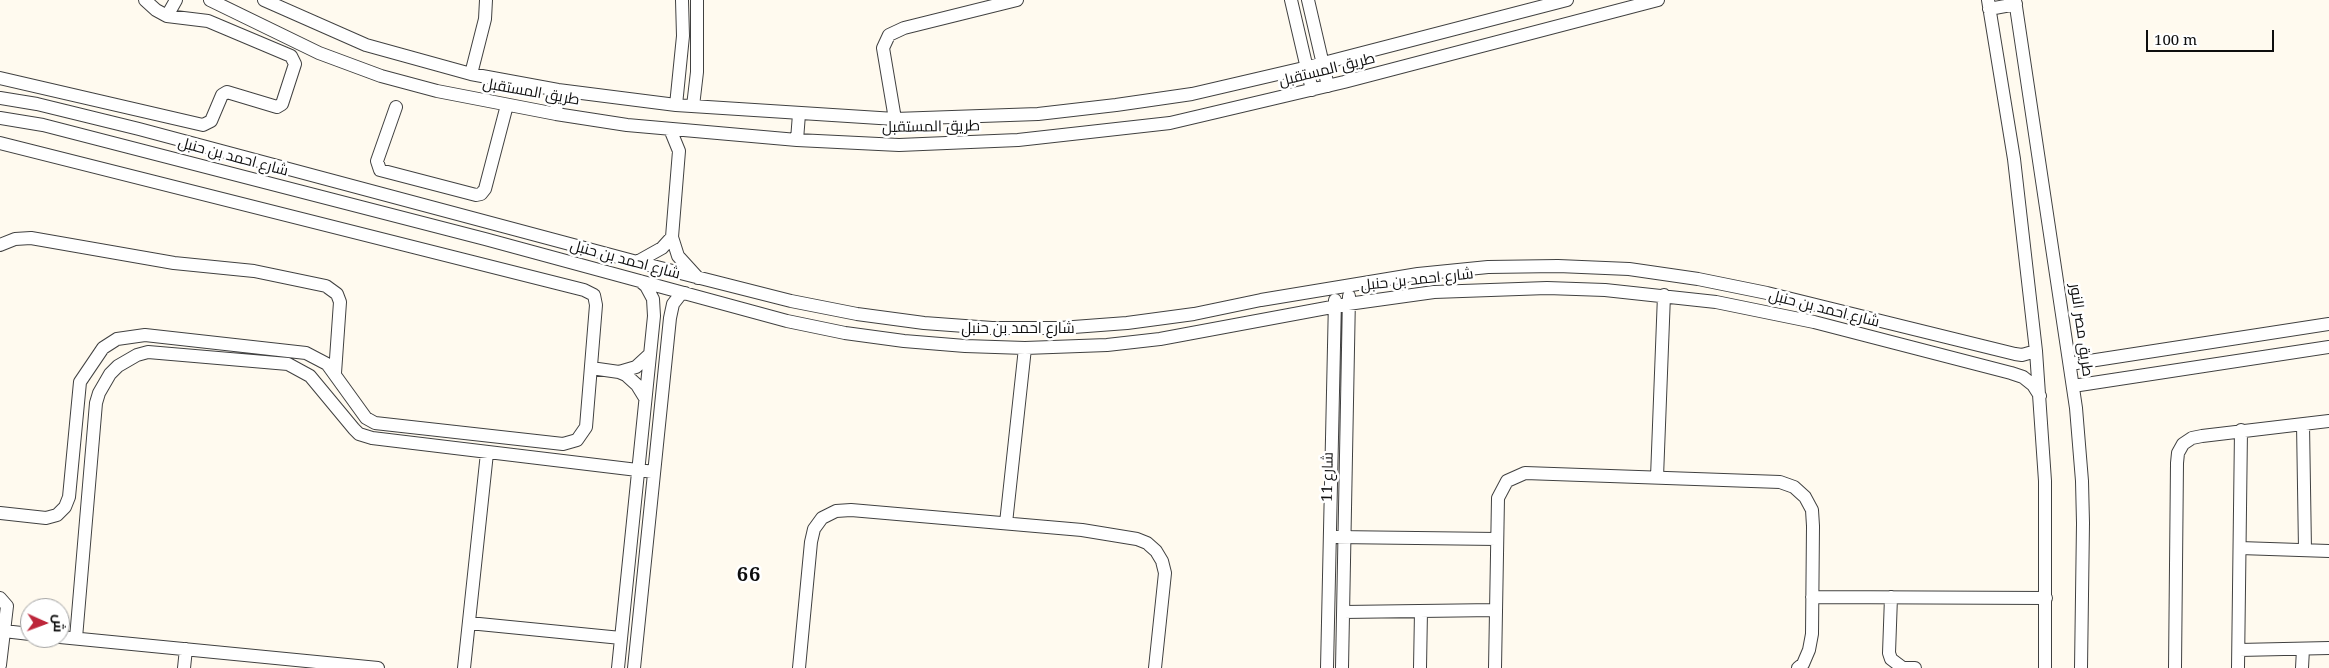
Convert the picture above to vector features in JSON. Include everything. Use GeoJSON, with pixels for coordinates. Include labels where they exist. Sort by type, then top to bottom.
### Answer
{"type":"FeatureCollection","features":[{"type":"Feature","properties":{"kind":"street"},"geometry":{"type":"LineString","coordinates":[[0,78],[203,125],[212,121],[222,95],[227,92],[277,107],[282,104],[295,64],[291,56],[208,21],[162,9],[145,0]]}},
{"type":"Feature","properties":{"kind":"street"},"geometry":{"type":"LineString","coordinates":[[162,9],[176,0]]}},
{"type":"Feature","properties":{"kind":"street","name":"طريق المستقبل"},"geometry":{"type":"LineString","coordinates":[[210,0],[288,39],[350,65],[437,91],[556,114],[670,129],[797,140],[899,145],[955,144],[1027,139],[1170,123],[1328,86],[1658,0]]}},
{"type":"Feature","properties":{"kind":"street","name":"طريق المستقبل"},"geometry":{"type":"LineString","coordinates":[[264,0],[366,45],[471,74],[558,90],[676,105],[896,119],[1018,115],[1116,105],[1229,87],[1567,0]]}},
{"type":"Feature","properties":{"kind":"street"},"geometry":{"type":"LineString","coordinates":[[471,74],[485,20],[486,0]]}},
{"type":"Feature","properties":{"kind":"street"},"geometry":{"type":"LineString","coordinates":[[676,105],[684,36],[682,0]]}},
{"type":"Feature","properties":{"kind":"street"},"geometry":{"type":"LineString","coordinates":[[693,106],[697,72],[697,0]]}},
{"type":"Feature","properties":{"kind":"street"},"geometry":{"type":"LineString","coordinates":[[896,119],[883,48],[889,36],[904,28],[1017,0]]}},
{"type":"Feature","properties":{"kind":"street"},"geometry":{"type":"LineString","coordinates":[[1291,0],[1312,90]]}},
{"type":"Feature","properties":{"kind":"street"},"geometry":{"type":"LineString","coordinates":[[1308,0],[1324,62],[1328,86]]}},
{"type":"Feature","properties":{"kind":"street"},"geometry":{"type":"LineString","coordinates":[[2015,2],[1988,5],[2014,159],[2040,396],[2045,481],[2045,668]]}},
{"type":"Feature","properties":{"kind":"street","name":"طريق مصر النور"},"geometry":{"type":"LineString","coordinates":[[2015,2],[2073,386],[2083,489],[2081,668]]}},
{"type":"Feature","properties":{"kind":"street"},"geometry":{"type":"LineString","coordinates":[[556,114],[558,90]]}},
{"type":"Feature","properties":{"kind":"street","name":"شارع احمد بن حنبل"},"geometry":{"type":"LineString","coordinates":[[0,98],[37,104],[140,129],[489,223],[791,301],[857,314],[924,323],[992,328],[1060,328],[1127,323],[1185,315],[1418,274],[1488,267],[1558,266],[1628,269],[1698,279],[1758,291],[2015,354],[2022,355],[2036,352]]}},
{"type":"Feature","properties":{"kind":"street"},"geometry":{"type":"LineString","coordinates":[[396,107],[377,161],[380,170],[476,195],[481,194],[485,189],[507,105]]}},
{"type":"Feature","properties":{"kind":"street"},"geometry":{"type":"LineString","coordinates":[[797,140],[799,114]]}},
{"type":"Feature","properties":{"kind":"street","name":"شارع احمد بن حنبل"},"geometry":{"type":"LineString","coordinates":[[0,118],[59,129],[485,239],[787,321],[845,333],[904,341],[965,346],[1025,348],[1107,345],[1160,339],[1348,304],[1434,292],[1507,288],[1605,290],[1664,295],[1765,311],[2011,373],[2023,377],[2033,385],[2040,396]]}},
{"type":"Feature","properties":{"kind":"street"},"geometry":{"type":"LineString","coordinates":[[670,129],[679,151],[672,237],[678,256],[698,278]]}},
{"type":"Feature","properties":{"kind":"street"},"geometry":{"type":"LineString","coordinates":[[679,151],[692,131]]}},
{"type":"Feature","properties":{"kind":"street"},"geometry":{"type":"LineString","coordinates":[[0,143],[589,292],[594,295],[596,305],[586,428],[577,440],[563,444],[375,423],[366,418],[335,373],[317,358],[306,353],[145,336],[117,339],[103,348],[80,382],[69,497],[65,507],[57,515],[46,518],[0,513]]}},
{"type":"Feature","properties":{"kind":"street"},"geometry":{"type":"LineString","coordinates":[[485,239],[489,223]]}},
{"type":"Feature","properties":{"kind":"street"},"geometry":{"type":"LineString","coordinates":[[637,262],[656,252],[672,237]]}},
{"type":"Feature","properties":{"kind":"street"},"geometry":{"type":"LineString","coordinates":[[0,245],[15,239],[31,238],[174,263],[254,271],[326,286],[337,294],[340,302],[335,373]]}},
{"type":"Feature","properties":{"kind":"street"},"geometry":{"type":"LineString","coordinates":[[618,668],[654,316],[653,299],[646,286],[640,281]]}},
{"type":"Feature","properties":{"kind":"street","name":"شارع 11"},"geometry":{"type":"LineString","coordinates":[[1342,668],[1349,286]]}},
{"type":"Feature","properties":{"kind":"street","name":"شارع 11"},"geometry":{"type":"LineString","coordinates":[[1327,668],[1335,288]]}},
{"type":"Feature","properties":{"kind":"street"},"geometry":{"type":"LineString","coordinates":[[634,668],[670,318],[672,304],[685,293]]}},
{"type":"Feature","properties":{"kind":"street"},"geometry":{"type":"LineString","coordinates":[[1657,477],[1664,295]]}},
{"type":"Feature","properties":{"kind":"street"},"geometry":{"type":"LineString","coordinates":[[787,321],[791,301]]}},
{"type":"Feature","properties":{"kind":"street"},"geometry":{"type":"LineString","coordinates":[[654,316],[670,318]]}},
{"type":"Feature","properties":{"kind":"street"},"geometry":{"type":"LineString","coordinates":[[2070,364],[2329,324]]}},
{"type":"Feature","properties":{"kind":"street"},"geometry":{"type":"LineString","coordinates":[[2278,332],[2280,354]]}},
{"type":"Feature","properties":{"kind":"street"},"geometry":{"type":"LineString","coordinates":[[1334,340],[1341,337],[1348,340]]}},
{"type":"Feature","properties":{"kind":"street"},"geometry":{"type":"LineString","coordinates":[[2073,386],[2329,346]]}},
{"type":"Feature","properties":{"kind":"street"},"geometry":{"type":"LineString","coordinates":[[1006,523],[1025,348]]}},
{"type":"Feature","properties":{"kind":"street"},"geometry":{"type":"LineString","coordinates":[[76,638],[96,403],[103,382],[118,366],[137,355],[148,352],[288,364],[310,376],[354,429],[365,437],[654,472]]}},
{"type":"Feature","properties":{"kind":"street"},"geometry":{"type":"LineString","coordinates":[[619,372],[636,367],[649,355]]}},
{"type":"Feature","properties":{"kind":"street"},"geometry":{"type":"LineString","coordinates":[[591,368],[619,372],[632,380],[645,398]]}},
{"type":"Feature","properties":{"kind":"street"},"geometry":{"type":"LineString","coordinates":[[2175,668],[2178,453],[2183,444],[2192,438],[2241,430],[2329,421]]}},
{"type":"Feature","properties":{"kind":"street"},"geometry":{"type":"LineString","coordinates":[[2303,424],[2305,550]]}},
{"type":"Feature","properties":{"kind":"street"},"geometry":{"type":"LineString","coordinates":[[2238,668],[2241,430]]}},
{"type":"Feature","properties":{"kind":"street"},"geometry":{"type":"LineString","coordinates":[[464,668],[486,453]]}},
{"type":"Feature","properties":{"kind":"street"},"geometry":{"type":"LineString","coordinates":[[1495,668],[1498,498],[1507,481],[1516,475],[1525,473],[1780,482],[1794,487],[1806,497],[1812,510],[1812,596],[1809,650],[1803,664],[1798,668]]}},
{"type":"Feature","properties":{"kind":"street"},"geometry":{"type":"LineString","coordinates":[[799,668],[811,542],[814,529],[822,518],[836,511],[851,510],[1082,530],[1137,539],[1147,543],[1156,551],[1162,562],[1164,573],[1155,668]]}},
{"type":"Feature","properties":{"kind":"street"},"geometry":{"type":"LineString","coordinates":[[1329,537],[1498,539]]}},
{"type":"Feature","properties":{"kind":"street"},"geometry":{"type":"LineString","coordinates":[[2240,548],[2329,551]]}},
{"type":"Feature","properties":{"kind":"street"},"geometry":{"type":"LineString","coordinates":[[1812,596],[2046,598]]}},
{"type":"Feature","properties":{"kind":"street"},"geometry":{"type":"LineString","coordinates":[[1891,597],[1889,652],[1896,665],[1903,668],[1914,668]]}},
{"type":"Feature","properties":{"kind":"street"},"geometry":{"type":"LineString","coordinates":[[0,598],[7,606],[0,665]]}},
{"type":"Feature","properties":{"kind":"street"},"geometry":{"type":"LineString","coordinates":[[1343,612],[1496,610]]}},
{"type":"Feature","properties":{"kind":"street"},"geometry":{"type":"LineString","coordinates":[[1420,668],[1421,611]]}},
{"type":"Feature","properties":{"kind":"street"},"geometry":{"type":"LineString","coordinates":[[469,623],[621,638]]}},
{"type":"Feature","properties":{"kind":"street"},"geometry":{"type":"LineString","coordinates":[[4,631],[20,633]]}},
{"type":"Feature","properties":{"kind":"street"},"geometry":{"type":"LineString","coordinates":[[70,638],[327,666],[378,668]]}},
{"type":"Feature","properties":{"kind":"street"},"geometry":{"type":"LineString","coordinates":[[2239,650],[2329,648]]}},
{"type":"Feature","properties":{"kind":"street"},"geometry":{"type":"LineString","coordinates":[[184,668],[186,649]]}},
{"type":"Feature","properties":{"kind":"street"},"geometry":{"type":"LineString","coordinates":[[2302,668],[2303,649]]}},
{"type":"Feature","properties":{"kind":"district","name":"66"},"geometry":{"type":"Point","coordinates":[749,575]}}]}
